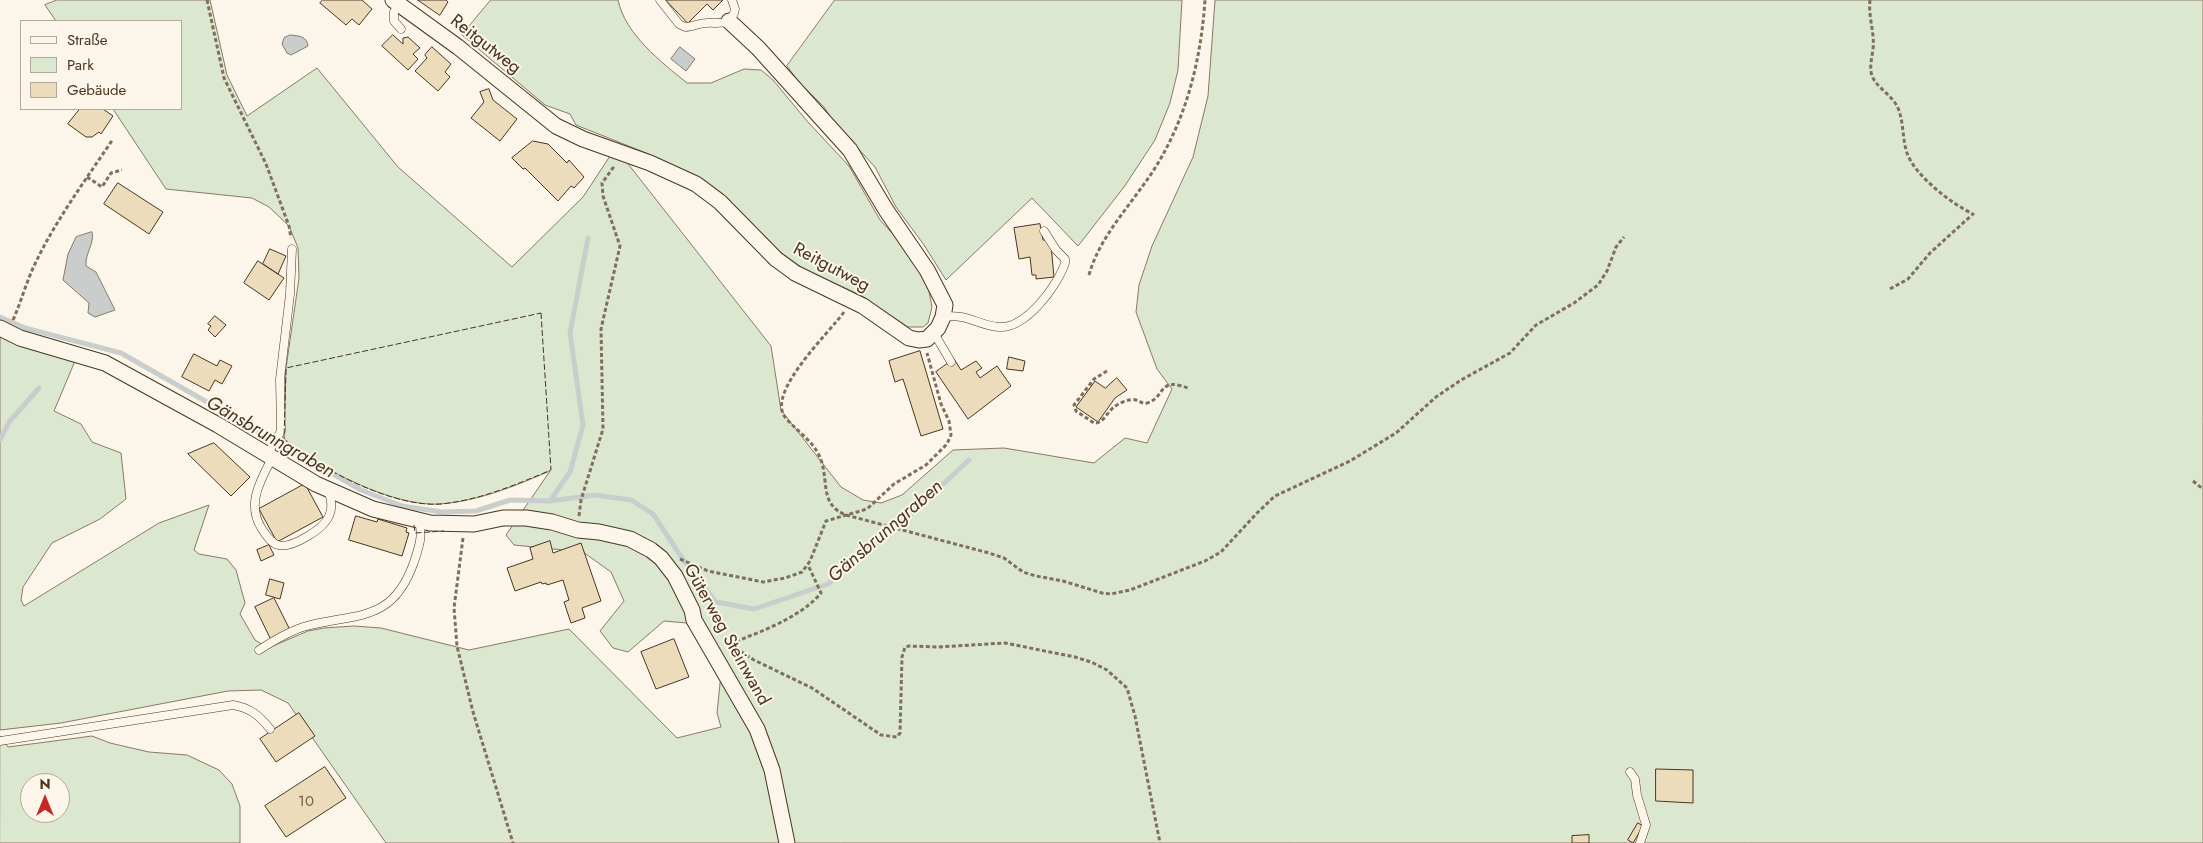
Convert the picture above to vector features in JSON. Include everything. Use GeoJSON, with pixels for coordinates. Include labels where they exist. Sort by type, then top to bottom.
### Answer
{"type":"FeatureCollection","features":[{"type":"Feature","properties":{"kind":"street","name":"Reitgutweg"},"geometry":{"type":"LineString","coordinates":[[396,2],[458,47],[556,126],[583,140],[676,174],[704,189],[720,202],[789,270],[812,283],[852,300],[905,336],[914,339],[930,336]]}},
{"type":"Feature","properties":{"kind":"street"},"geometry":{"type":"LineString","coordinates":[[730,21],[747,36],[850,150],[886,210],[927,270],[944,302],[943,317],[930,336]]}},
{"type":"Feature","properties":{"kind":"street"},"geometry":{"type":"LineString","coordinates":[[0,328],[20,338],[105,363],[271,452],[328,490]]}},
{"type":"Feature","properties":{"kind":"street","name":"Güterweg Steinwand"},"geometry":{"type":"LineString","coordinates":[[328,490],[373,509],[419,521],[463,524],[514,518],[552,522],[578,530],[600,532],[630,539],[646,547],[661,558],[675,576],[692,610],[694,620],[757,729],[772,770],[787,843]]}},
{"type":"Feature","properties":{"kind":"lane"},"geometry":{"type":"LineString","coordinates":[[660,0],[679,24],[686,27],[704,23],[725,23],[730,21],[735,9],[732,0]]}},
{"type":"Feature","properties":{"kind":"lane"},"geometry":{"type":"LineString","coordinates":[[396,2],[394,21],[402,30]]}},
{"type":"Feature","properties":{"kind":"lane"},"geometry":{"type":"LineString","coordinates":[[943,317],[960,316],[1002,327],[1017,322],[1026,316],[1049,293],[1065,262],[1044,231]]}},
{"type":"Feature","properties":{"kind":"lane"},"geometry":{"type":"LineString","coordinates":[[292,249],[290,294],[280,379],[281,431],[258,486],[254,509],[258,524],[267,537],[275,543],[284,545],[296,542],[320,528],[330,512],[331,502],[328,490]]}},
{"type":"Feature","properties":{"kind":"lane"},"geometry":{"type":"LineString","coordinates":[[930,336],[950,362]]}},
{"type":"Feature","properties":{"kind":"lane"},"geometry":{"type":"LineString","coordinates":[[259,650],[292,631],[360,617],[374,612],[384,605],[403,585],[413,564],[422,533],[419,521]]}},
{"type":"Feature","properties":{"kind":"lane"},"geometry":{"type":"LineString","coordinates":[[0,741],[233,706],[250,709],[270,729]]}},
{"type":"Feature","properties":{"kind":"lane"},"geometry":{"type":"LineString","coordinates":[[1630,772],[1636,779],[1637,795],[1646,821],[1646,832],[1640,843]]}},
{"type":"Feature","properties":{"kind":"path"},"geometry":{"type":"LineString","coordinates":[[207,0],[224,78],[269,173],[290,226],[292,249]]}},
{"type":"Feature","properties":{"kind":"path"},"geometry":{"type":"LineString","coordinates":[[1089,275],[1099,250],[1156,167],[1181,115],[1196,70],[1205,0]]}},
{"type":"Feature","properties":{"kind":"path"},"geometry":{"type":"LineString","coordinates":[[1870,0],[1873,41],[1872,74],[1897,106],[1902,122],[1907,153],[1914,166],[1940,192],[1973,214],[1930,253],[1908,279],[1888,290]]}},
{"type":"Feature","properties":{"kind":"path"},"geometry":{"type":"LineString","coordinates":[[16,312],[40,254],[66,206],[113,139]]}},
{"type":"Feature","properties":{"kind":"path"},"geometry":{"type":"LineString","coordinates":[[581,500],[603,429],[601,329],[620,246],[603,196],[602,183],[615,164],[618,152]]}},
{"type":"Feature","properties":{"kind":"path"},"geometry":{"type":"LineString","coordinates":[[87,178],[102,187],[111,173],[122,170]]}},
{"type":"Feature","properties":{"kind":"path"},"geometry":{"type":"LineString","coordinates":[[852,300],[799,367],[780,405],[783,415],[808,439],[822,461],[827,495],[832,507],[846,515],[998,556],[1030,575],[1063,581],[1110,594],[1130,590],[1190,567],[1221,552],[1275,496],[1342,466],[1396,433],[1436,397],[1479,369],[1502,358],[1536,325],[1591,292],[1603,279],[1616,247],[1624,237]]}},
{"type":"Feature","properties":{"kind":"path"},"geometry":{"type":"LineString","coordinates":[[687,561],[708,571],[763,582],[802,572],[820,541],[826,520],[866,509],[894,484],[926,465],[947,444],[951,435],[949,421],[941,404],[930,336]]}},
{"type":"Feature","properties":{"kind":"path"},"geometry":{"type":"LineString","coordinates":[[1107,371],[1094,379],[1074,405],[1076,411],[1094,423],[1101,422],[1114,407],[1130,400],[1134,399],[1144,403],[1149,402],[1168,385],[1177,384],[1190,389]]}},
{"type":"Feature","properties":{"kind":"path"},"geometry":{"type":"LineString","coordinates":[[2193,481],[2203,489]]}},
{"type":"Feature","properties":{"kind":"path"},"geometry":{"type":"LineString","coordinates":[[463,524],[454,608],[457,646],[473,712],[514,843]]}},
{"type":"Feature","properties":{"kind":"path"},"geometry":{"type":"LineString","coordinates":[[731,646],[739,640],[762,631],[812,604],[821,593],[808,564]]}},
{"type":"Feature","properties":{"kind":"path"},"geometry":{"type":"LineString","coordinates":[[718,637],[754,660],[812,688],[881,735],[893,737],[897,737],[900,733],[902,657],[905,647],[964,646],[994,643],[1016,645],[1091,662],[1107,670],[1127,688],[1135,716],[1160,843]]}},
{"type":"Feature","properties":{"kind":"green space"},"geometry":{"type":"Polygon","coordinates":[[[57,0],[210,0],[227,75],[247,116],[317,68],[398,167],[512,267],[583,197],[610,156],[625,160],[771,346],[781,410],[841,487],[863,500],[881,503],[902,495],[953,450],[1004,448],[1094,463],[1125,438],[1147,443],[1172,389],[1157,369],[1136,312],[1139,285],[1152,246],[1193,157],[1208,96],[1215,0],[2203,0],[2203,843],[386,843],[288,703],[261,690],[228,691],[61,723],[0,730],[0,336],[75,361],[54,411],[81,424],[92,442],[121,453],[126,499],[100,519],[52,543],[23,587],[21,600],[24,606],[159,523],[209,505],[194,550],[199,554],[227,559],[236,570],[245,603],[240,614],[255,640],[268,648],[308,631],[354,626],[381,628],[469,650],[569,629],[677,738],[721,727],[717,713],[722,664],[698,624],[664,621],[628,652],[613,648],[600,631],[624,601],[611,572],[583,552],[514,545],[506,535],[550,471],[510,487],[469,500],[440,504],[421,503],[379,493],[358,484],[317,462],[284,439],[286,368],[299,278],[298,248],[289,226],[269,207],[252,198],[166,189],[114,110],[182,110],[182,20],[55,20],[45,5],[57,0]]]}},
{"type":"Feature","properties":{"kind":"green space"},"geometry":{"type":"Polygon","coordinates":[[[491,0],[618,0],[628,24],[636,36],[687,83],[711,83],[744,69],[761,70],[773,80],[807,121],[849,166],[880,220],[903,245],[928,286],[932,307],[928,323],[923,327],[908,327],[862,296],[804,269],[775,248],[723,194],[703,179],[646,153],[576,125],[570,114],[545,105],[462,35],[491,0]]]}},
{"type":"Feature","properties":{"kind":"green space"},"geometry":{"type":"Polygon","coordinates":[[[835,0],[1182,0],[1178,70],[1170,103],[1155,140],[1124,187],[1078,246],[1032,198],[946,280],[924,245],[896,207],[875,167],[833,121],[824,107],[798,81],[787,66],[835,0]]]}},
{"type":"Feature","properties":{"kind":"green space"},"geometry":{"type":"Polygon","coordinates":[[[0,736],[8,747],[92,736],[110,743],[149,752],[187,755],[219,770],[232,784],[240,806],[240,843],[0,843],[0,736]]]}},
{"type":"Feature","properties":{"kind":"shaded area"},"geometry":{"type":"Polygon","coordinates":[[[290,35],[304,38],[308,46],[291,55],[287,53],[282,44],[284,38],[290,35]]]}},
{"type":"Feature","properties":{"kind":"shaded area"},"geometry":{"type":"Polygon","coordinates":[[[680,47],[695,59],[686,71],[671,59],[680,47]]]}},
{"type":"Feature","properties":{"kind":"shaded area"},"geometry":{"type":"Polygon","coordinates":[[[92,232],[93,236],[86,266],[96,272],[115,310],[95,317],[88,313],[89,303],[63,280],[68,254],[76,237],[92,232]]]}},
{"type":"Feature","properties":{"kind":"building"},"geometry":{"type":"Polygon","coordinates":[[[323,0],[362,0],[372,9],[359,25],[352,19],[346,25],[320,3],[323,0]]]}},
{"type":"Feature","properties":{"kind":"building"},"geometry":{"type":"Polygon","coordinates":[[[418,0],[446,0],[448,2],[440,15],[418,0]]]}},
{"type":"Feature","properties":{"kind":"building"},"geometry":{"type":"Polygon","coordinates":[[[666,0],[723,0],[713,10],[707,4],[688,23],[666,0]]]}},
{"type":"Feature","properties":{"kind":"building"},"geometry":{"type":"Polygon","coordinates":[[[393,35],[403,44],[403,38],[408,37],[420,48],[413,54],[418,59],[408,70],[382,46],[393,35]]]}},
{"type":"Feature","properties":{"kind":"building"},"geometry":{"type":"Polygon","coordinates":[[[432,47],[451,64],[445,72],[450,77],[438,91],[415,71],[427,58],[425,55],[432,47]]]}},
{"type":"Feature","properties":{"kind":"building"},"geometry":{"type":"Polygon","coordinates":[[[489,89],[493,100],[517,119],[500,141],[471,118],[484,102],[480,92],[489,89]]]}},
{"type":"Feature","properties":{"kind":"building"},"geometry":{"type":"Polygon","coordinates":[[[79,110],[104,110],[113,116],[101,134],[99,132],[92,137],[86,137],[68,124],[79,110]]]}},
{"type":"Feature","properties":{"kind":"building"},"geometry":{"type":"Polygon","coordinates":[[[533,141],[548,144],[567,163],[569,160],[584,177],[574,188],[571,186],[558,201],[525,168],[523,169],[512,158],[533,141]]]}},
{"type":"Feature","properties":{"kind":"building"},"geometry":{"type":"Polygon","coordinates":[[[118,183],[163,212],[149,234],[104,204],[118,183]]]}},
{"type":"Feature","properties":{"kind":"building"},"geometry":{"type":"Polygon","coordinates":[[[1040,224],[1043,240],[1049,240],[1051,245],[1054,277],[1036,279],[1036,275],[1032,275],[1030,257],[1019,259],[1014,228],[1040,224]]]}},
{"type":"Feature","properties":{"kind":"building"},"geometry":{"type":"Polygon","coordinates":[[[270,249],[286,256],[278,274],[263,264],[270,249]]]}},
{"type":"Feature","properties":{"kind":"building"},"geometry":{"type":"Polygon","coordinates":[[[258,261],[284,278],[269,300],[244,283],[258,261]]]}},
{"type":"Feature","properties":{"kind":"building"},"geometry":{"type":"Polygon","coordinates":[[[215,316],[226,325],[215,337],[208,330],[211,326],[208,324],[215,316]]]}},
{"type":"Feature","properties":{"kind":"building"},"geometry":{"type":"Polygon","coordinates":[[[920,351],[943,429],[921,436],[903,379],[895,382],[889,361],[920,351]]]}},
{"type":"Feature","properties":{"kind":"building"},"geometry":{"type":"Polygon","coordinates":[[[194,354],[217,366],[220,360],[232,366],[222,384],[215,380],[209,391],[182,377],[194,354]]]}},
{"type":"Feature","properties":{"kind":"building"},"geometry":{"type":"Polygon","coordinates":[[[1009,357],[1025,361],[1023,371],[1007,369],[1009,357]]]}},
{"type":"Feature","properties":{"kind":"building"},"geometry":{"type":"Polygon","coordinates":[[[954,359],[961,370],[976,361],[982,368],[976,372],[980,378],[997,366],[1011,386],[968,419],[936,372],[954,359]]]}},
{"type":"Feature","properties":{"kind":"building"},"geometry":{"type":"Polygon","coordinates":[[[1117,378],[1127,390],[1115,398],[1098,422],[1076,407],[1095,381],[1105,388],[1117,378]]]}},
{"type":"Feature","properties":{"kind":"building"},"geometry":{"type":"Polygon","coordinates":[[[214,443],[250,477],[231,496],[188,454],[214,443]]]}},
{"type":"Feature","properties":{"kind":"building"},"geometry":{"type":"Polygon","coordinates":[[[305,484],[323,517],[277,542],[259,509],[305,484]]]}},
{"type":"Feature","properties":{"kind":"building"},"geometry":{"type":"Polygon","coordinates":[[[356,516],[377,522],[378,519],[407,528],[406,532],[409,533],[402,556],[349,540],[356,516]]]}},
{"type":"Feature","properties":{"kind":"building"},"geometry":{"type":"Polygon","coordinates":[[[550,541],[553,553],[581,543],[601,601],[582,608],[585,618],[571,623],[564,602],[569,600],[563,580],[547,585],[541,582],[515,591],[507,568],[533,559],[530,548],[550,541]]]}},
{"type":"Feature","properties":{"kind":"building"},"geometry":{"type":"Polygon","coordinates":[[[269,545],[274,555],[261,561],[257,550],[269,545]]]}},
{"type":"Feature","properties":{"kind":"building"},"geometry":{"type":"Polygon","coordinates":[[[270,579],[284,583],[280,599],[266,595],[270,579]]]}},
{"type":"Feature","properties":{"kind":"building"},"geometry":{"type":"Polygon","coordinates":[[[274,598],[290,630],[271,640],[255,607],[274,598]]]}},
{"type":"Feature","properties":{"kind":"building"},"geometry":{"type":"Polygon","coordinates":[[[674,639],[689,677],[656,689],[641,652],[674,639]]]}},
{"type":"Feature","properties":{"kind":"building"},"geometry":{"type":"Polygon","coordinates":[[[299,713],[315,736],[276,762],[260,739],[299,713]]]}},
{"type":"Feature","properties":{"kind":"building"},"geometry":{"type":"Polygon","coordinates":[[[325,767],[346,798],[286,837],[265,806],[325,767]]]}},
{"type":"Feature","properties":{"kind":"building"},"geometry":{"type":"Polygon","coordinates":[[[1656,769],[1693,770],[1693,803],[1656,801],[1656,769]]]}},
{"type":"Feature","properties":{"kind":"building"},"geometry":{"type":"Polygon","coordinates":[[[1638,823],[1643,826],[1633,843],[1628,840],[1638,823]]]}},
{"type":"Feature","properties":{"kind":"building"},"geometry":{"type":"Polygon","coordinates":[[[1589,835],[1589,843],[1572,843],[1572,836],[1589,835]]]}},
{"type":"Feature","properties":{"kind":"waterway","name":"Gänsbrunngraben"},"geometry":{"type":"LineString","coordinates":[[550,501],[570,472],[583,425],[570,333],[588,238]]}},
{"type":"Feature","properties":{"kind":"waterway","name":"Gänsbrunngraben"},"geometry":{"type":"LineString","coordinates":[[0,317],[25,328],[121,353],[361,490],[402,506],[442,512],[476,511],[510,500],[550,501],[595,495],[631,500],[653,514],[684,561],[716,602],[754,609],[828,584],[909,516],[969,460]]}},
{"type":"Feature","properties":{"kind":"waterway"},"geometry":{"type":"LineString","coordinates":[[0,440],[9,422],[39,388]]}},
{"type":"Feature","properties":{"kind":"fence"},"geometry":{"type":"LineString","coordinates":[[541,313],[551,470],[511,486],[470,499],[441,504],[422,504],[402,500],[358,484],[317,462],[284,439],[286,368],[541,313]]}},
{"type":"Feature","properties":{"kind":"fence"},"geometry":{"type":"LineString","coordinates":[[414,525],[415,533],[444,531]]}}]}
